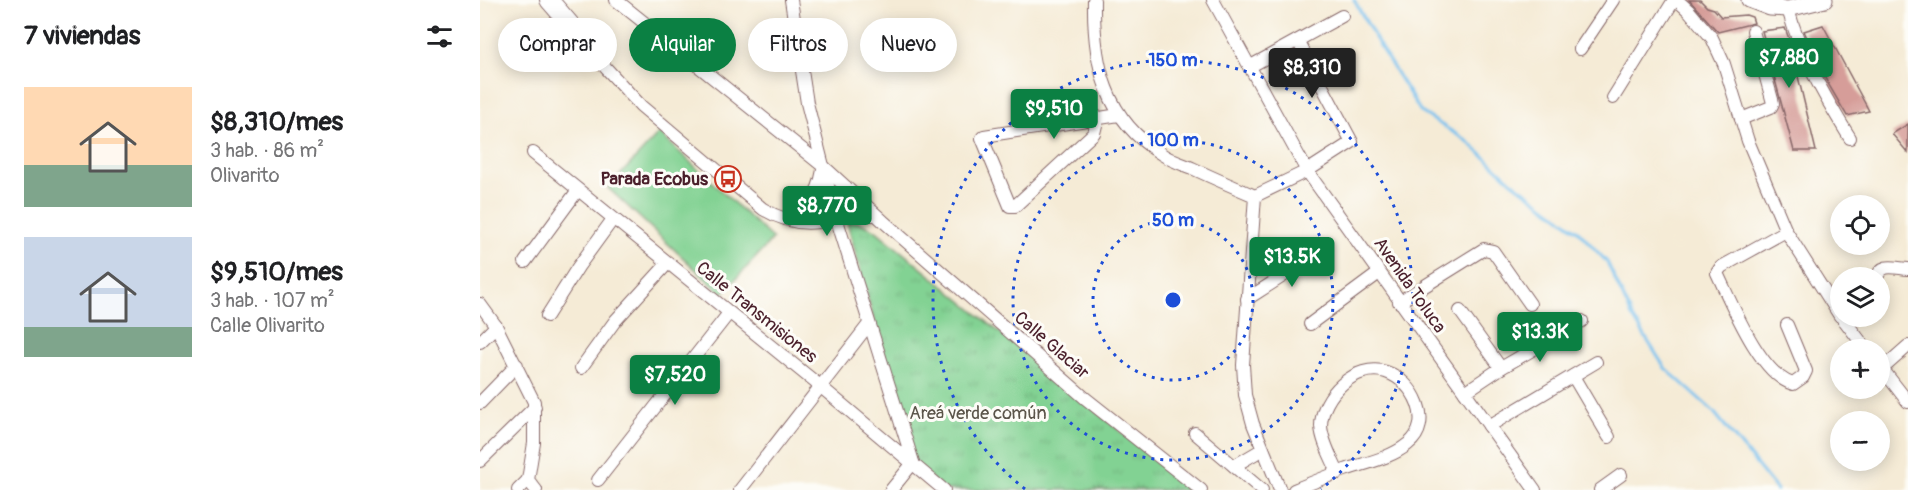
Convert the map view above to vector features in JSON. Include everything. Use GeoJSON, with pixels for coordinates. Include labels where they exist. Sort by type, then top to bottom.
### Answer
{"type":"FeatureCollection","features":[{"type":"Feature","properties":{"kind":"highway"},"geometry":{"type":"LineString","coordinates":[[549,0],[565,18]]}},
{"type":"Feature","properties":{"kind":"main road"},"geometry":{"type":"LineString","coordinates":[[1749,0],[1770,8],[1788,9],[1825,0]]}},
{"type":"Feature","properties":{"kind":"street"},"geometry":{"type":"LineString","coordinates":[[555,0],[568,18]]}},
{"type":"Feature","properties":{"kind":"street","name":"Calle Glaciar"},"geometry":{"type":"LineString","coordinates":[[616,0],[824,166],[883,221],[1085,398],[1201,490]]}},
{"type":"Feature","properties":{"kind":"street"},"geometry":{"type":"LineString","coordinates":[[791,0],[807,103],[836,217],[913,463],[891,490]]}},
{"type":"Feature","properties":{"kind":"street"},"geometry":{"type":"LineString","coordinates":[[1094,0],[1098,65],[1106,91],[1119,114],[1138,137],[1164,156],[1255,196],[1307,171],[1352,142],[1298,41]]}},
{"type":"Feature","properties":{"kind":"street","name":"Avenida Toluca"},"geometry":{"type":"LineString","coordinates":[[1213,0],[1307,171],[1535,490]]}},
{"type":"Feature","properties":{"kind":"street"},"geometry":{"type":"LineString","coordinates":[[1580,49],[1613,0]]}},
{"type":"Feature","properties":{"kind":"street"},"geometry":{"type":"LineString","coordinates":[[1613,98],[1675,0],[1689,10],[1712,38],[1724,64],[1748,141],[1786,231],[1830,299]]}},
{"type":"Feature","properties":{"kind":"street"},"geometry":{"type":"LineString","coordinates":[[1788,9],[1800,49],[1850,138]]}},
{"type":"Feature","properties":{"kind":"street"},"geometry":{"type":"LineString","coordinates":[[1250,67],[1342,16]]}},
{"type":"Feature","properties":{"kind":"street"},"geometry":{"type":"LineString","coordinates":[[1741,119],[1771,107],[1773,103],[1753,32]]}},
{"type":"Feature","properties":{"kind":"street"},"geometry":{"type":"LineString","coordinates":[[609,72],[641,106],[763,209],[779,219],[817,222],[836,217]]}},
{"type":"Feature","properties":{"kind":"street"},"geometry":{"type":"LineString","coordinates":[[1098,117],[1094,133],[1015,206],[1010,206],[982,138],[984,136],[1098,117],[1119,114]]}},
{"type":"Feature","properties":{"kind":"street","name":"Calle Transmisiones"},"geometry":{"type":"LineString","coordinates":[[533,153],[944,490]]}},
{"type":"Feature","properties":{"kind":"street"},"geometry":{"type":"LineString","coordinates":[[779,219],[792,216],[810,203],[816,194],[824,166]]}},
{"type":"Feature","properties":{"kind":"street"},"geometry":{"type":"LineString","coordinates":[[525,262],[578,190]]}},
{"type":"Feature","properties":{"kind":"street"},"geometry":{"type":"LineString","coordinates":[[1255,196],[1243,365],[1245,395],[1280,490]]}},
{"type":"Feature","properties":{"kind":"street","name":"Calle Glaciar"},"geometry":{"type":"LineString","coordinates":[[836,217],[851,208],[860,208],[883,221]]}},
{"type":"Feature","properties":{"kind":"street"},"geometry":{"type":"LineString","coordinates":[[546,316],[613,219]]}},
{"type":"Feature","properties":{"kind":"street"},"geometry":{"type":"LineString","coordinates":[[1786,231],[1721,267],[1718,273],[1747,336],[1770,368],[1783,381],[1793,384],[1803,377],[1806,371],[1787,325]]}},
{"type":"Feature","properties":{"kind":"street"},"geometry":{"type":"LineString","coordinates":[[1399,302],[1484,249],[1488,249],[1493,252],[1530,304]]}},
{"type":"Feature","properties":{"kind":"street"},"geometry":{"type":"LineString","coordinates":[[1247,299],[1322,251]]}},
{"type":"Feature","properties":{"kind":"street"},"geometry":{"type":"LineString","coordinates":[[580,368],[615,321],[668,263]]}},
{"type":"Feature","properties":{"kind":"street"},"geometry":{"type":"LineString","coordinates":[[1890,267],[1908,269]]}},
{"type":"Feature","properties":{"kind":"street"},"geometry":{"type":"LineString","coordinates":[[1310,324],[1379,273]]}},
{"type":"Feature","properties":{"kind":"street"},"geometry":{"type":"LineString","coordinates":[[480,304],[496,326],[517,365],[535,407],[532,485],[518,490]]}},
{"type":"Feature","properties":{"kind":"street"},"geometry":{"type":"LineString","coordinates":[[1460,311],[1501,368]]}},
{"type":"Feature","properties":{"kind":"street"},"geometry":{"type":"LineString","coordinates":[[598,480],[729,313]]}},
{"type":"Feature","properties":{"kind":"street"},"geometry":{"type":"LineString","coordinates":[[1465,392],[1501,368],[1582,321]]}},
{"type":"Feature","properties":{"kind":"street"},"geometry":{"type":"LineString","coordinates":[[740,490],[869,324]]}},
{"type":"Feature","properties":{"kind":"street"},"geometry":{"type":"LineString","coordinates":[[480,342],[496,326]]}},
{"type":"Feature","properties":{"kind":"street"},"geometry":{"type":"LineString","coordinates":[[1849,327],[1859,339]]}},
{"type":"Feature","properties":{"kind":"street"},"geometry":{"type":"LineString","coordinates":[[1890,361],[1908,346]]}},
{"type":"Feature","properties":{"kind":"street"},"geometry":{"type":"LineString","coordinates":[[1489,426],[1596,362]]}},
{"type":"Feature","properties":{"kind":"street"},"geometry":{"type":"LineString","coordinates":[[480,403],[517,365]]}},
{"type":"Feature","properties":{"kind":"street"},"geometry":{"type":"LineString","coordinates":[[1294,490],[1390,455],[1409,444],[1416,435],[1421,423],[1420,408],[1412,393],[1401,380],[1386,371],[1368,370],[1352,377],[1334,391],[1325,406],[1321,425],[1324,443],[1338,473]]}},
{"type":"Feature","properties":{"kind":"street"},"geometry":{"type":"LineString","coordinates":[[1573,376],[1609,437]]}},
{"type":"Feature","properties":{"kind":"street"},"geometry":{"type":"LineString","coordinates":[[1890,379],[1908,402]]}},
{"type":"Feature","properties":{"kind":"street"},"geometry":{"type":"LineString","coordinates":[[480,461],[535,407]]}},
{"type":"Feature","properties":{"kind":"street"},"geometry":{"type":"LineString","coordinates":[[1195,434],[1262,490]]}},
{"type":"Feature","properties":{"kind":"street"},"geometry":{"type":"LineString","coordinates":[[1234,466],[1263,449]]}},
{"type":"Feature","properties":{"kind":"street"},"geometry":{"type":"LineString","coordinates":[[1600,490],[1621,475]]}},
{"type":"Feature","properties":{"kind":"green space"},"geometry":{"type":"Polygon","coordinates":[[[659,133],[773,239],[722,294],[608,188],[659,133]]]}},
{"type":"Feature","properties":{"kind":"green space","name":"Areá verde común"},"geometry":{"type":"Polygon","coordinates":[[[847,222],[859,222],[875,230],[1192,490],[944,490],[913,463],[847,222]]]}},
{"type":"Feature","properties":{"kind":"building"},"geometry":{"type":"Polygon","coordinates":[[[1689,0],[1700,0],[1707,7],[1714,9],[1721,17],[1746,15],[1752,17],[1754,23],[1718,32],[1689,0]]]}},
{"type":"Feature","properties":{"kind":"building"},"geometry":{"type":"Polygon","coordinates":[[[1823,25],[1869,111],[1847,116],[1826,80],[1804,31],[1823,25]]]}},
{"type":"Feature","properties":{"kind":"building"},"geometry":{"type":"Polygon","coordinates":[[[1785,28],[1816,151],[1794,151],[1762,31],[1785,28]]]}},
{"type":"Feature","properties":{"kind":"building"},"geometry":{"type":"Polygon","coordinates":[[[1908,124],[1908,153],[1892,134],[1908,124]]]}},
{"type":"Feature","properties":{"kind":"waterway"},"geometry":{"type":"LineString","coordinates":[[1354,0],[1421,112],[1467,141],[1511,181],[1579,232],[1607,262],[1632,316],[1665,368],[1713,411],[1777,490]]}},
{"type":"Feature","properties":{"kind":"place","name":"Parada Ecobus"},"geometry":{"type":"Point","coordinates":[728,179]}}]}
